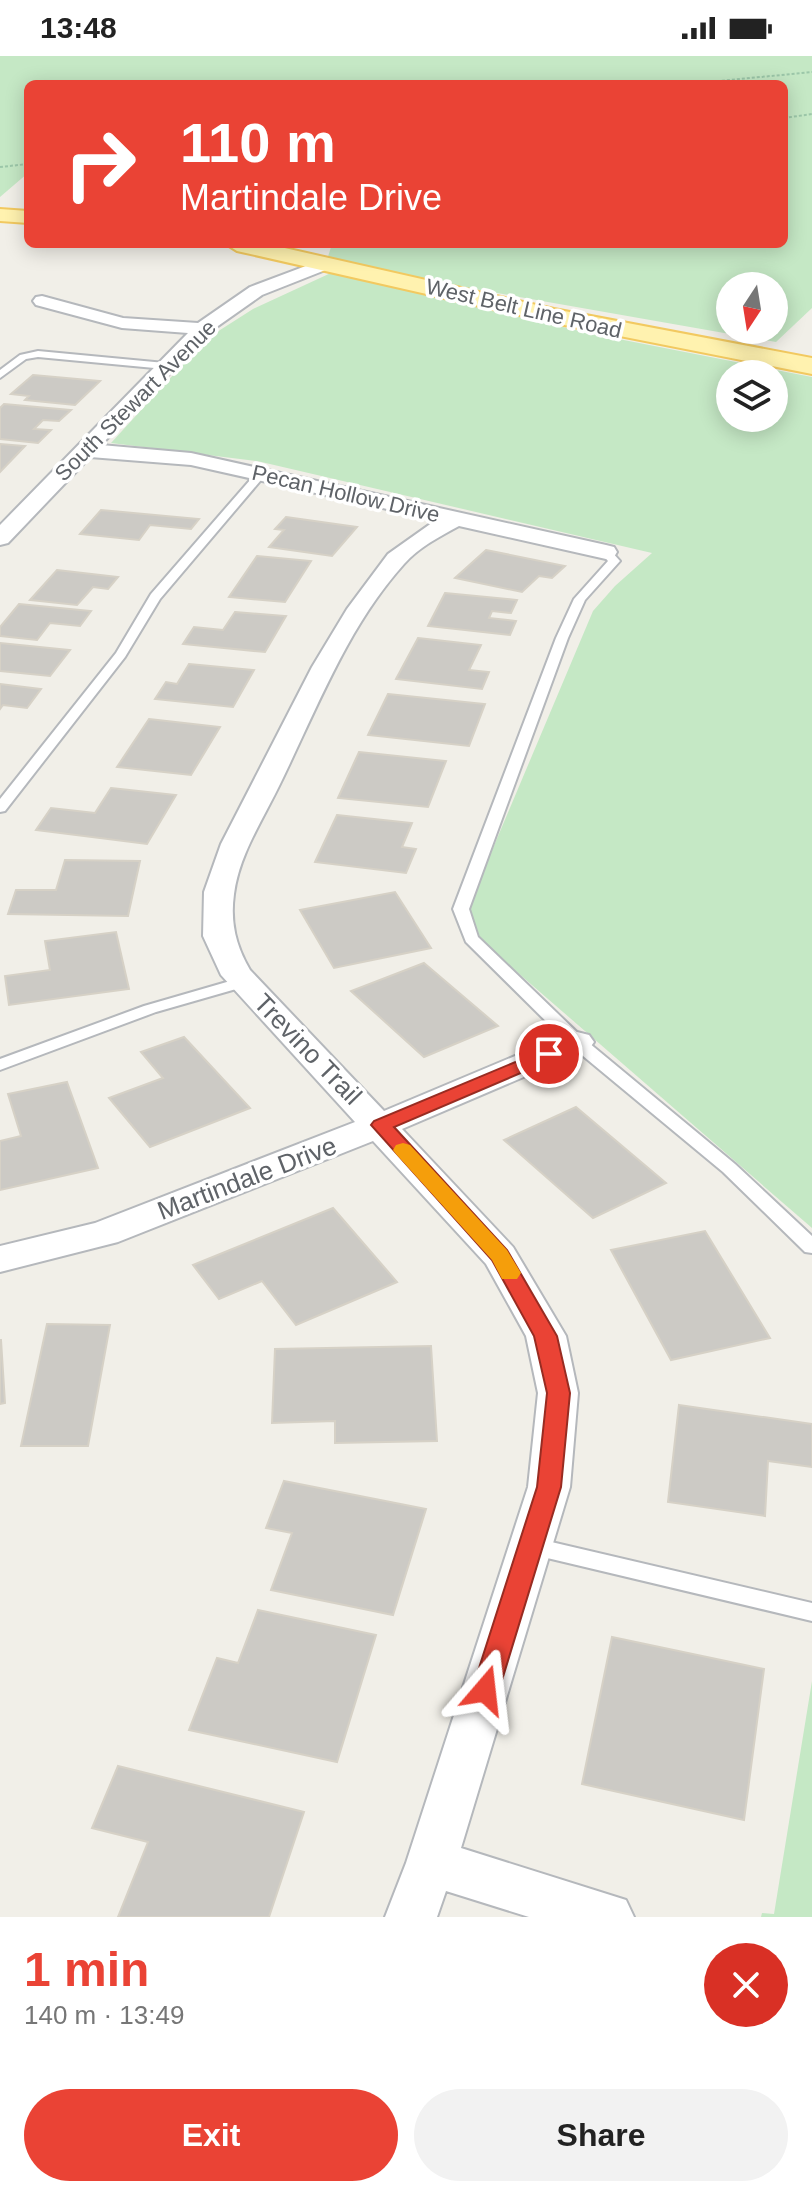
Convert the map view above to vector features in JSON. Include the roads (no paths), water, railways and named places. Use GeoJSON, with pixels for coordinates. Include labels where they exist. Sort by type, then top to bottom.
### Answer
{"type":"FeatureCollection","features":[{"type":"Feature","properties":{"kind":"main road"},"geometry":{"type":"LineString","coordinates":[[0,215],[24,217]]}},
{"type":"Feature","properties":{"kind":"main road","name":"West Belt Line Road"},"geometry":{"type":"LineString","coordinates":[[256,248],[569,319],[812,366]]}},
{"type":"Feature","properties":{"kind":"street","name":"South Stewart Avenue"},"geometry":{"type":"LineString","coordinates":[[0,538],[202,329],[256,291],[327,263]]}},
{"type":"Feature","properties":{"kind":"street"},"geometry":{"type":"LineString","coordinates":[[42,301],[122,323],[202,329]]}},
{"type":"Feature","properties":{"kind":"street","name":"Pecan Hollow Drive"},"geometry":{"type":"LineString","coordinates":[[84,450],[191,459],[606,552]]}},
{"type":"Feature","properties":{"kind":"street","name":"Trevino Trail"},"geometry":{"type":"LineString","coordinates":[[411,1917],[431,1863],[549,1487],[558,1393],[546,1336],[500,1256],[381,1125],[244,982],[217,942],[217,905],[227,864],[294,727],[363,602],[397,558],[417,541],[456,518]]}},
{"type":"Feature","properties":{"kind":"street","name":"Martindale Drive"},"geometry":{"type":"LineString","coordinates":[[0,1259],[105,1233],[381,1125],[577,1042]]}},
{"type":"Feature","properties":{"kind":"street"},"geometry":{"type":"LineString","coordinates":[[431,1863],[608,1917]]}},
{"type":"Feature","properties":{"kind":"lane"},"geometry":{"type":"LineString","coordinates":[[0,375],[23,357],[38,354],[165,366]]}},
{"type":"Feature","properties":{"kind":"lane"},"geometry":{"type":"LineString","coordinates":[[0,808],[121,654],[155,597],[261,474]]}},
{"type":"Feature","properties":{"kind":"lane"},"geometry":{"type":"LineString","coordinates":[[606,552],[614,561],[580,599],[562,638],[461,909],[471,939],[577,1042],[729,1168],[812,1247]]}},
{"type":"Feature","properties":{"kind":"lane"},"geometry":{"type":"LineString","coordinates":[[0,1065],[150,1009],[244,982]]}},
{"type":"Feature","properties":{"kind":"lane"},"geometry":{"type":"LineString","coordinates":[[530,1546],[812,1612]]}}]}
